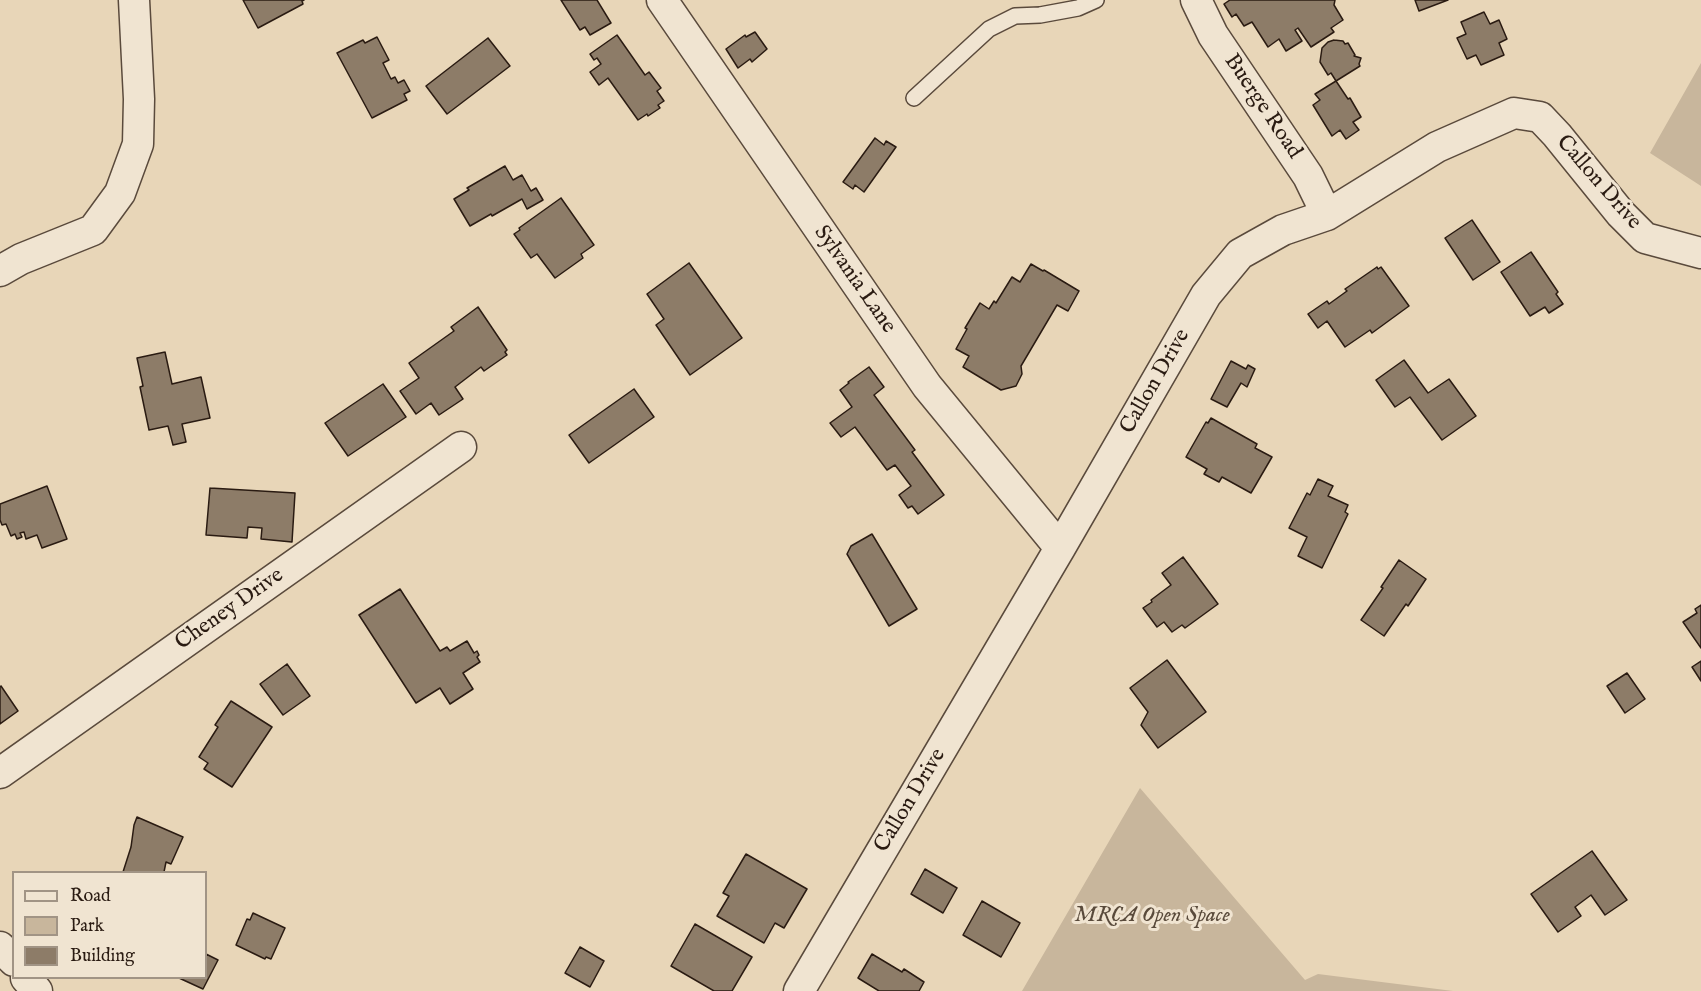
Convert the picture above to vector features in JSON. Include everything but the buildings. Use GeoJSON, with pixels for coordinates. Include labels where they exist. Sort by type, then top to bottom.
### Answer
{"type":"FeatureCollection","features":[{"type":"Feature","properties":{"kind":"street"},"geometry":{"type":"LineString","coordinates":[[0,271],[21,259],[93,230],[120,194],[138,144],[139,99],[134,0]]}},
{"type":"Feature","properties":{"kind":"street","name":"Sylvania Lane"},"geometry":{"type":"LineString","coordinates":[[662,0],[927,386],[1060,548]]}},
{"type":"Feature","properties":{"kind":"street","name":"Buerge Road"},"geometry":{"type":"LineString","coordinates":[[1196,0],[1213,35],[1308,176],[1328,215]]}},
{"type":"Feature","properties":{"kind":"street","name":"Callon Drive"},"geometry":{"type":"LineString","coordinates":[[799,991],[1206,295],[1240,254],[1283,230],[1328,215],[1437,147],[1514,113],[1540,117],[1621,214],[1645,238],[1701,253]]}},
{"type":"Feature","properties":{"kind":"street","name":"Cheney Drive"},"geometry":{"type":"LineString","coordinates":[[0,773],[461,447]]}},
{"type":"Feature","properties":{"kind":"street"},"geometry":{"type":"LineString","coordinates":[[0,947],[12,959]]}},
{"type":"Feature","properties":{"kind":"street"},"geometry":{"type":"LineString","coordinates":[[27,979],[37,991]]}},
{"type":"Feature","properties":{"kind":"lane"},"geometry":{"type":"LineString","coordinates":[[914,98],[989,29],[1015,16],[1040,15],[1078,8],[1096,0]]}},
{"type":"Feature","properties":{"kind":"green space"},"geometry":{"type":"Polygon","coordinates":[[[1701,63],[1701,186],[1650,153],[1701,63]]]}},
{"type":"Feature","properties":{"kind":"green space","name":"MRCA Open Space"},"geometry":{"type":"Polygon","coordinates":[[[1140,788],[1305,980],[1318,974],[1453,991],[1022,991],[1140,788]]]}}]}
